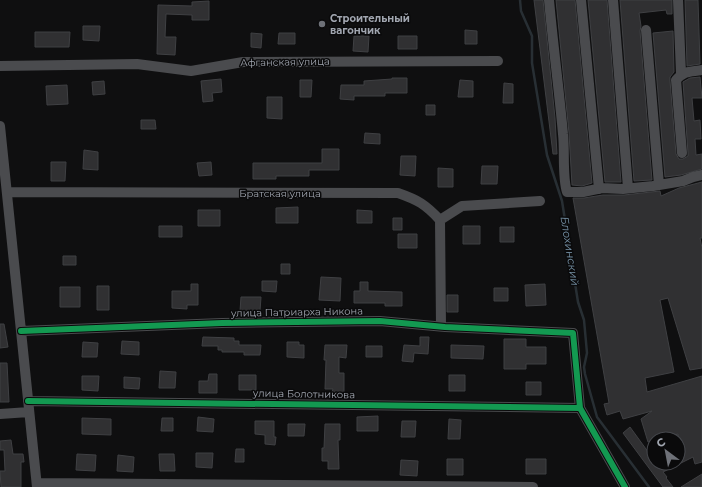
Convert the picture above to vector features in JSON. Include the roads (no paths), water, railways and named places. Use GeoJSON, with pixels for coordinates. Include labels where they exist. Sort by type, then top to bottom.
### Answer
{"type":"FeatureCollection","features":[{"type":"Feature","properties":{"kind":"street"},"geometry":{"type":"LineString","coordinates":[[549,0],[563,136],[565,187],[567,192],[570,193],[599,188],[628,188],[659,185],[683,181],[702,175]]}},
{"type":"Feature","properties":{"kind":"street"},"geometry":{"type":"LineString","coordinates":[[581,0],[599,188]]}},
{"type":"Feature","properties":{"kind":"street"},"geometry":{"type":"LineString","coordinates":[[612,0],[628,188]]}},
{"type":"Feature","properties":{"kind":"street"},"geometry":{"type":"LineString","coordinates":[[678,0],[682,74]]}},
{"type":"Feature","properties":{"kind":"street"},"geometry":{"type":"LineString","coordinates":[[646,30],[659,185]]}},
{"type":"Feature","properties":{"kind":"street","name":"Афганская улица"},"geometry":{"type":"LineString","coordinates":[[0,66],[137,64],[191,71],[243,62],[498,61]]}},
{"type":"Feature","properties":{"kind":"street"},"geometry":{"type":"LineString","coordinates":[[682,153],[676,80],[687,71],[702,70]]}},
{"type":"Feature","properties":{"kind":"street"},"geometry":{"type":"LineString","coordinates":[[0,126],[37,485],[533,487]]}},
{"type":"Feature","properties":{"kind":"street","name":"Братская улица"},"geometry":{"type":"LineString","coordinates":[[7,192],[398,193],[415,199],[428,207],[440,220]]}},
{"type":"Feature","properties":{"kind":"street"},"geometry":{"type":"LineString","coordinates":[[441,326],[440,220],[462,206],[540,201]]}},
{"type":"Feature","properties":{"kind":"street","name":"улица Патриарха Никона"},"geometry":{"type":"LineString","coordinates":[[21,331],[222,323],[380,321],[441,326],[573,333],[580,408]]}},
{"type":"Feature","properties":{"kind":"street","name":"улица Болотникова"},"geometry":{"type":"LineString","coordinates":[[28,401],[580,408]]}},
{"type":"Feature","properties":{"kind":"street"},"geometry":{"type":"LineString","coordinates":[[580,408],[625,487]]}},
{"type":"Feature","properties":{"kind":"street"},"geometry":{"type":"LineString","coordinates":[[0,414],[29,412]]}},
{"type":"Feature","properties":{"kind":"waterway","name":"Блохинский"},"geometry":{"type":"LineString","coordinates":[[520,0],[521,11],[532,36],[532,63],[547,155],[562,201],[578,302],[584,320],[587,353],[584,367],[585,374],[597,417],[649,487]]}},
{"type":"Feature","properties":{"kind":"place","name":"Строительный вагончик"},"geometry":{"type":"Point","coordinates":[322,24]}}]}
